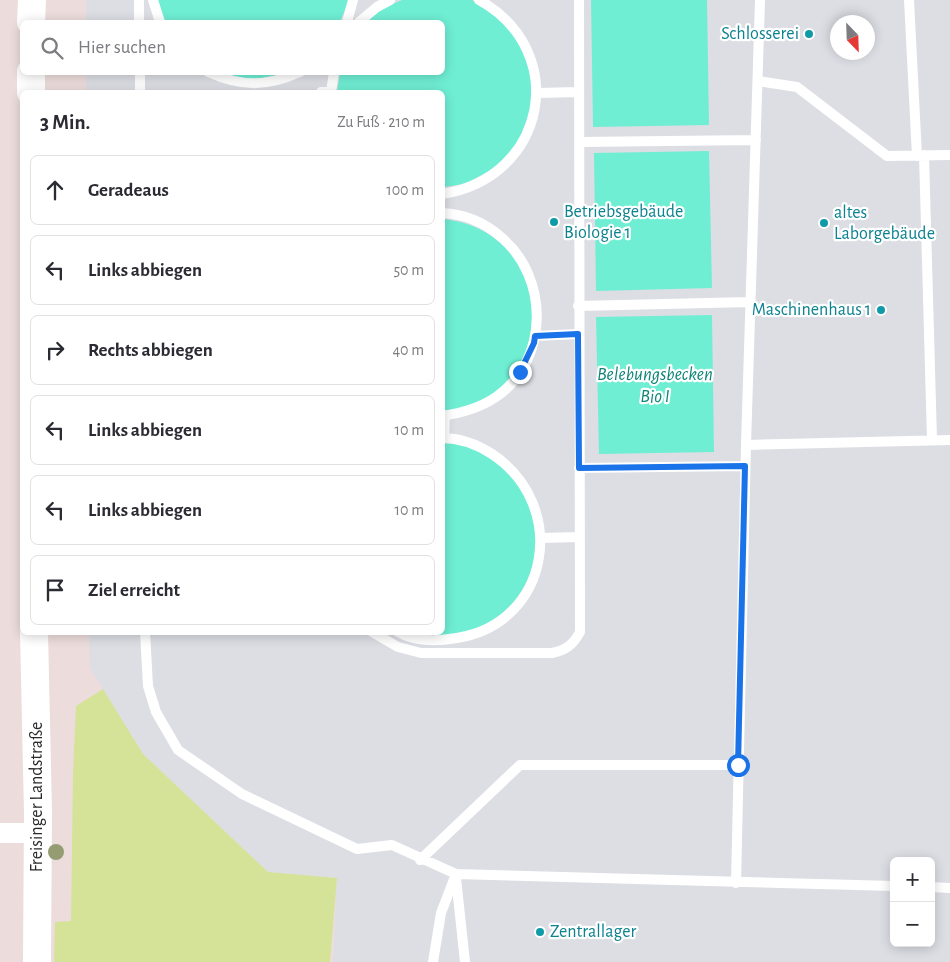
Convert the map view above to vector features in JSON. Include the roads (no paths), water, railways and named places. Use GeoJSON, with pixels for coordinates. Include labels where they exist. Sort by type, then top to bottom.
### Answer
{"type":"FeatureCollection","features":[{"type":"Feature","properties":{"kind":"main road"},"geometry":{"type":"LineString","coordinates":[[31,20],[32,0]]}},
{"type":"Feature","properties":{"kind":"main road"},"geometry":{"type":"LineString","coordinates":[[31,75],[31,90]]}},
{"type":"Feature","properties":{"kind":"main road","name":"Freisinger Landstraße"},"geometry":{"type":"LineString","coordinates":[[34,635],[38,833],[37,962]]}},
{"type":"Feature","properties":{"kind":"street"},"geometry":{"type":"LineString","coordinates":[[0,834],[38,833]]}},
{"type":"Feature","properties":{"kind":"lane"},"geometry":{"type":"LineString","coordinates":[[139,0],[139,20]]}},
{"type":"Feature","properties":{"kind":"lane"},"geometry":{"type":"LineString","coordinates":[[153,0],[159,20]]}},
{"type":"Feature","properties":{"kind":"lane"},"geometry":{"type":"LineString","coordinates":[[347,20],[352,0]]}},
{"type":"Feature","properties":{"kind":"lane"},"geometry":{"type":"LineString","coordinates":[[361,20],[377,7],[390,0]]}},
{"type":"Feature","properties":{"kind":"lane"},"geometry":{"type":"LineString","coordinates":[[445,193],[473,187],[488,180],[513,157],[523,144],[533,121],[536,93],[535,71],[527,47],[513,26],[495,9],[478,0]]}},
{"type":"Feature","properties":{"kind":"lane"},"geometry":{"type":"LineString","coordinates":[[377,635],[398,647],[421,653],[552,653],[561,651],[574,644],[580,632],[578,306],[580,0]]}},
{"type":"Feature","properties":{"kind":"lane"},"geometry":{"type":"LineString","coordinates":[[736,883],[745,466],[760,0]]}},
{"type":"Feature","properties":{"kind":"lane"},"geometry":{"type":"LineString","coordinates":[[909,0],[920,156],[932,440]]}},
{"type":"Feature","properties":{"kind":"lane"},"geometry":{"type":"LineString","coordinates":[[140,75],[140,90]]}},
{"type":"Feature","properties":{"kind":"lane"},"geometry":{"type":"LineString","coordinates":[[215,75],[250,88],[292,75]]}},
{"type":"Feature","properties":{"kind":"lane"},"geometry":{"type":"LineString","coordinates":[[331,90],[334,75]]}},
{"type":"Feature","properties":{"kind":"lane"},"geometry":{"type":"LineString","coordinates":[[758,81],[797,87],[887,156],[950,155]]}},
{"type":"Feature","properties":{"kind":"lane"},"geometry":{"type":"LineString","coordinates":[[536,93],[579,92]]}},
{"type":"Feature","properties":{"kind":"lane"},"geometry":{"type":"LineString","coordinates":[[579,142],[756,140]]}},
{"type":"Feature","properties":{"kind":"lane"},"geometry":{"type":"LineString","coordinates":[[445,214],[455,214],[487,226],[514,248],[531,277],[538,310],[534,343],[520,372],[497,396],[467,412],[445,415]]}},
{"type":"Feature","properties":{"kind":"lane"},"geometry":{"type":"LineString","coordinates":[[578,306],[750,302]]}},
{"type":"Feature","properties":{"kind":"lane"},"geometry":{"type":"LineString","coordinates":[[535,336],[578,334]]}},
{"type":"Feature","properties":{"kind":"lane"},"geometry":{"type":"LineString","coordinates":[[410,635],[438,642],[473,636],[504,619],[527,592],[540,560],[542,538],[530,493],[509,465],[480,446],[445,438]]}},
{"type":"Feature","properties":{"kind":"lane"},"geometry":{"type":"LineString","coordinates":[[746,445],[950,440]]}},
{"type":"Feature","properties":{"kind":"lane"},"geometry":{"type":"LineString","coordinates":[[579,468],[745,466]]}},
{"type":"Feature","properties":{"kind":"lane"},"geometry":{"type":"LineString","coordinates":[[542,538],[579,537]]}},
{"type":"Feature","properties":{"kind":"lane"},"geometry":{"type":"LineString","coordinates":[[145,635],[148,686],[156,712],[178,750],[242,794],[357,850],[392,846],[420,860],[456,874],[890,886]]}},
{"type":"Feature","properties":{"kind":"lane"},"geometry":{"type":"LineString","coordinates":[[473,636],[473,653]]}},
{"type":"Feature","properties":{"kind":"lane"},"geometry":{"type":"LineString","coordinates":[[420,860],[520,765],[738,765]]}},
{"type":"Feature","properties":{"kind":"lane"},"geometry":{"type":"LineString","coordinates":[[432,962],[440,913],[456,874]]}},
{"type":"Feature","properties":{"kind":"lane"},"geometry":{"type":"LineString","coordinates":[[456,874],[465,962]]}},
{"type":"Feature","properties":{"kind":"lane"},"geometry":{"type":"LineString","coordinates":[[935,887],[950,888]]}},
{"type":"Feature","properties":{"kind":"water"},"geometry":{"type":"Polygon","coordinates":[[[157,0],[349,0],[341,20],[164,20],[157,0]]]}},
{"type":"Feature","properties":{"kind":"water"},"geometry":{"type":"Polygon","coordinates":[[[402,0],[472,0],[501,18],[521,45],[532,77],[530,111],[518,143],[495,168],[465,184],[445,187],[445,90],[337,90],[340,75],[445,75],[445,20],[368,20],[383,8],[402,0]]]}},
{"type":"Feature","properties":{"kind":"water"},"geometry":{"type":"Polygon","coordinates":[[[591,0],[707,0],[709,125],[593,127],[591,0]]]}},
{"type":"Feature","properties":{"kind":"water"},"geometry":{"type":"Polygon","coordinates":[[[226,75],[277,75],[250,80],[226,75]]]}},
{"type":"Feature","properties":{"kind":"water"},"geometry":{"type":"Polygon","coordinates":[[[709,151],[712,288],[596,291],[594,153],[709,151]]]}},
{"type":"Feature","properties":{"kind":"water"},"geometry":{"type":"Polygon","coordinates":[[[445,220],[478,228],[505,247],[523,273],[532,303],[531,334],[521,364],[500,389],[463,410],[445,413],[445,220]]]}},
{"type":"Feature","properties":{"kind":"water","name":"Belebungsbecken Bio I"},"geometry":{"type":"Polygon","coordinates":[[[712,315],[714,452],[599,454],[596,317],[712,315]]]}},
{"type":"Feature","properties":{"kind":"water"},"geometry":{"type":"Polygon","coordinates":[[[445,442],[462,444],[475,449],[492,458],[510,472],[523,489],[532,508],[536,527],[537,548],[532,568],[524,587],[507,609],[492,622],[481,628],[463,634],[442,636],[428,635],[445,635],[445,442]]]}},
{"type":"Feature","properties":{"kind":"place","name":"Schlosserei"},"geometry":{"type":"Point","coordinates":[809,34]}},
{"type":"Feature","properties":{"kind":"place","name":"Betriebsgebäude Biologie 1"},"geometry":{"type":"Point","coordinates":[554,222]}},
{"type":"Feature","properties":{"kind":"place","name":"altes Laborgebäude"},"geometry":{"type":"Point","coordinates":[824,223]}},
{"type":"Feature","properties":{"kind":"place","name":"Maschinenhaus 1"},"geometry":{"type":"Point","coordinates":[881,310]}},
{"type":"Feature","properties":{"kind":"place","name":"Zentrallager"},"geometry":{"type":"Point","coordinates":[540,932]}}]}
